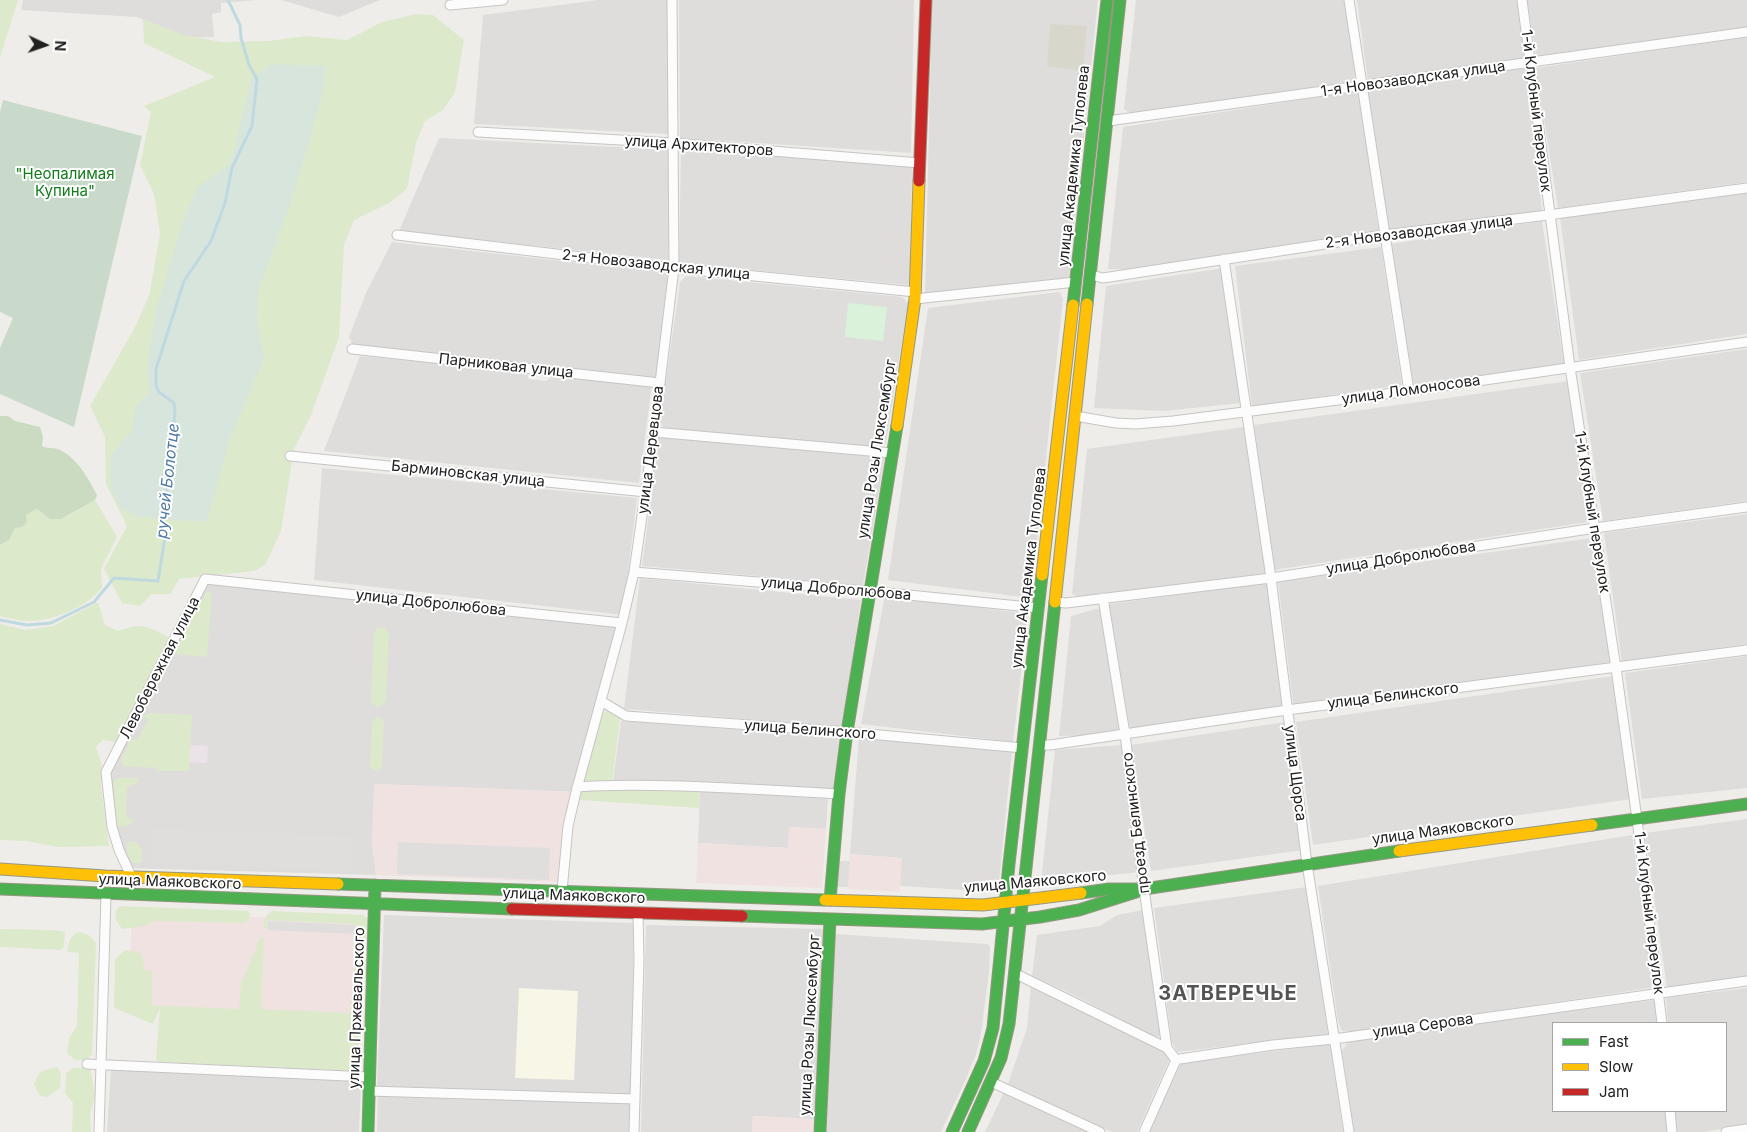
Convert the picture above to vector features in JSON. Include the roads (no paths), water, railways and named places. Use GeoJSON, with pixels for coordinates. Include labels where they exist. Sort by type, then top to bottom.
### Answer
{"type":"FeatureCollection","features":[{"type":"Feature","properties":{"kind":"main road","name":"улица Розы Люксембург"},"geometry":{"type":"LineString","coordinates":[[830,900],[839,794],[847,732],[916,295],[926,0]]}},
{"type":"Feature","properties":{"kind":"main road","name":"улица Академика Туполева"},"geometry":{"type":"LineString","coordinates":[[952,1132],[989,1045],[993,1028],[1005,901],[1107,0]]}},
{"type":"Feature","properties":{"kind":"main road","name":"улица Академика Туполева"},"geometry":{"type":"LineString","coordinates":[[968,1132],[991,1082],[1005,1042],[1009,1024],[1021,899],[1120,0]]}},
{"type":"Feature","properties":{"kind":"main road"},"geometry":{"type":"LineString","coordinates":[[1078,258],[1083,270],[1091,275]]}},
{"type":"Feature","properties":{"kind":"main road"},"geometry":{"type":"LineString","coordinates":[[1076,282],[1083,287],[1088,299]]}},
{"type":"Feature","properties":{"kind":"main road"},"geometry":{"type":"LineString","coordinates":[[1042,585],[1047,596],[1054,602]]}},
{"type":"Feature","properties":{"kind":"main road"},"geometry":{"type":"LineString","coordinates":[[1039,608],[1047,613],[1052,626]]}},
{"type":"Feature","properties":{"kind":"main road","name":"улица Маяковского"},"geometry":{"type":"LineString","coordinates":[[0,869],[375,885],[983,905],[1109,889],[1144,889],[1307,864],[1747,804]]}},
{"type":"Feature","properties":{"kind":"main road","name":"улица Пржевальского"},"geometry":{"type":"LineString","coordinates":[[368,1132],[375,885]]}},
{"type":"Feature","properties":{"kind":"main road","name":"улица Маяковского"},"geometry":{"type":"LineString","coordinates":[[0,889],[375,905],[982,924],[1019,921],[1115,901],[1144,889]]}},
{"type":"Feature","properties":{"kind":"main road","name":"улица Розы Люксембург"},"geometry":{"type":"LineString","coordinates":[[820,1132],[830,919]]}},
{"type":"Feature","properties":{"kind":"street"},"geometry":{"type":"LineString","coordinates":[[450,5],[503,0]]}},
{"type":"Feature","properties":{"kind":"street","name":"улица Деревцова"},"geometry":{"type":"LineString","coordinates":[[562,891],[568,826],[634,572],[654,432],[674,268],[672,0]]}},
{"type":"Feature","properties":{"kind":"street"},"geometry":{"type":"LineString","coordinates":[[1349,0],[1409,391]]}},
{"type":"Feature","properties":{"kind":"street","name":"1-й Клубный переулок"},"geometry":{"type":"LineString","coordinates":[[1522,0],[1548,215],[1616,668],[1660,994],[1662,1022]]}},
{"type":"Feature","properties":{"kind":"street","name":"1-я Новозаводская улица"},"geometry":{"type":"LineString","coordinates":[[1108,121],[1747,32]]}},
{"type":"Feature","properties":{"kind":"street","name":"улица Архитекторов"},"geometry":{"type":"LineString","coordinates":[[478,132],[674,143],[920,163]]}},
{"type":"Feature","properties":{"kind":"street","name":"2-я Новозаводская улица"},"geometry":{"type":"LineString","coordinates":[[1091,275],[1103,278],[1384,235],[1747,188]]}},
{"type":"Feature","properties":{"kind":"street","name":"2-я Новозаводская улица"},"geometry":{"type":"LineString","coordinates":[[397,235],[916,295],[1076,282]]}},
{"type":"Feature","properties":{"kind":"street","name":"улица Щорса"},"geometry":{"type":"LineString","coordinates":[[1224,259],[1271,578],[1307,864],[1348,1132]]}},
{"type":"Feature","properties":{"kind":"street","name":"улица Ломоносова"},"geometry":{"type":"LineString","coordinates":[[1075,416],[1116,423],[1135,424],[1247,412],[1409,391],[1747,342]]}},
{"type":"Feature","properties":{"kind":"street","name":"Парниковая улица"},"geometry":{"type":"LineString","coordinates":[[352,349],[660,383]]}},
{"type":"Feature","properties":{"kind":"street"},"geometry":{"type":"LineString","coordinates":[[654,432],[892,453]]}},
{"type":"Feature","properties":{"kind":"street","name":"Барминовская улица"},"geometry":{"type":"LineString","coordinates":[[290,456],[646,492]]}},
{"type":"Feature","properties":{"kind":"street","name":"улица Добролюбова"},"geometry":{"type":"LineString","coordinates":[[1054,602],[1066,603],[1271,578],[1594,528],[1747,507]]}},
{"type":"Feature","properties":{"kind":"street","name":"улица Добролюбова"},"geometry":{"type":"LineString","coordinates":[[634,572],[869,591],[1039,608]]}},
{"type":"Feature","properties":{"kind":"street","name":"Левобережная улица"},"geometry":{"type":"LineString","coordinates":[[131,876],[119,850],[112,827],[106,772],[205,579],[330,593]]}},
{"type":"Feature","properties":{"kind":"street","name":"улица Добролюбова"},"geometry":{"type":"LineString","coordinates":[[330,593],[622,623]]}},
{"type":"Feature","properties":{"kind":"street","name":"проезд Белинского"},"geometry":{"type":"LineString","coordinates":[[1103,598],[1125,734],[1144,889],[1167,1048]]}},
{"type":"Feature","properties":{"kind":"street","name":"улица Белинского"},"geometry":{"type":"LineString","coordinates":[[1039,745],[1050,745],[1287,710],[1747,650]]}},
{"type":"Feature","properties":{"kind":"street","name":"улица Белинского"},"geometry":{"type":"LineString","coordinates":[[601,700],[626,716],[847,732],[1023,748]]}},
{"type":"Feature","properties":{"kind":"street"},"geometry":{"type":"LineString","coordinates":[[577,787],[598,785],[660,786],[839,794]]}},
{"type":"Feature","properties":{"kind":"street"},"geometry":{"type":"LineString","coordinates":[[98,1132],[102,1065],[106,895]]}},
{"type":"Feature","properties":{"kind":"street"},"geometry":{"type":"LineString","coordinates":[[634,1132],[638,913]]}},
{"type":"Feature","properties":{"kind":"street","name":"проезд Белинского"},"geometry":{"type":"LineString","coordinates":[[1014,973],[1167,1048],[1176,1060]]}},
{"type":"Feature","properties":{"kind":"street","name":"улица Серова"},"geometry":{"type":"LineString","coordinates":[[1176,1060],[1273,1045],[1334,1039],[1747,981]]}},
{"type":"Feature","properties":{"kind":"street"},"geometry":{"type":"LineString","coordinates":[[1144,1132],[1176,1060]]}},
{"type":"Feature","properties":{"kind":"street"},"geometry":{"type":"LineString","coordinates":[[87,1064],[369,1077]]}},
{"type":"Feature","properties":{"kind":"street"},"geometry":{"type":"LineString","coordinates":[[991,1082],[1100,1132]]}},
{"type":"Feature","properties":{"kind":"street"},"geometry":{"type":"LineString","coordinates":[[369,1091],[635,1099]]}},
{"type":"Feature","properties":{"kind":"street"},"geometry":{"type":"LineString","coordinates":[[1670,1112],[1672,1132]]}},
{"type":"Feature","properties":{"kind":"street"},"geometry":{"type":"LineString","coordinates":[[1726,1132],[1747,1129]]}},
{"type":"Feature","properties":{"kind":"waterway","name":"ручей Болотце"},"geometry":{"type":"LineString","coordinates":[[0,620],[27,625],[51,623],[94,602],[114,578],[158,581],[166,531],[165,510],[175,411],[174,403],[159,392],[156,385],[156,369],[184,281],[211,241],[225,203],[232,168],[252,126],[257,79],[249,65],[241,38],[240,25],[228,0]]}},
{"type":"Feature","properties":{"kind":"district","name":"ЗАТВЕРЕЧЬЕ"},"geometry":{"type":"Point","coordinates":[1228,994]}},
{"type":"Feature","properties":{"kind":"park label","name":"\"Неопалимая Купина\""},"geometry":{"type":"Point","coordinates":[65,182]}}]}
